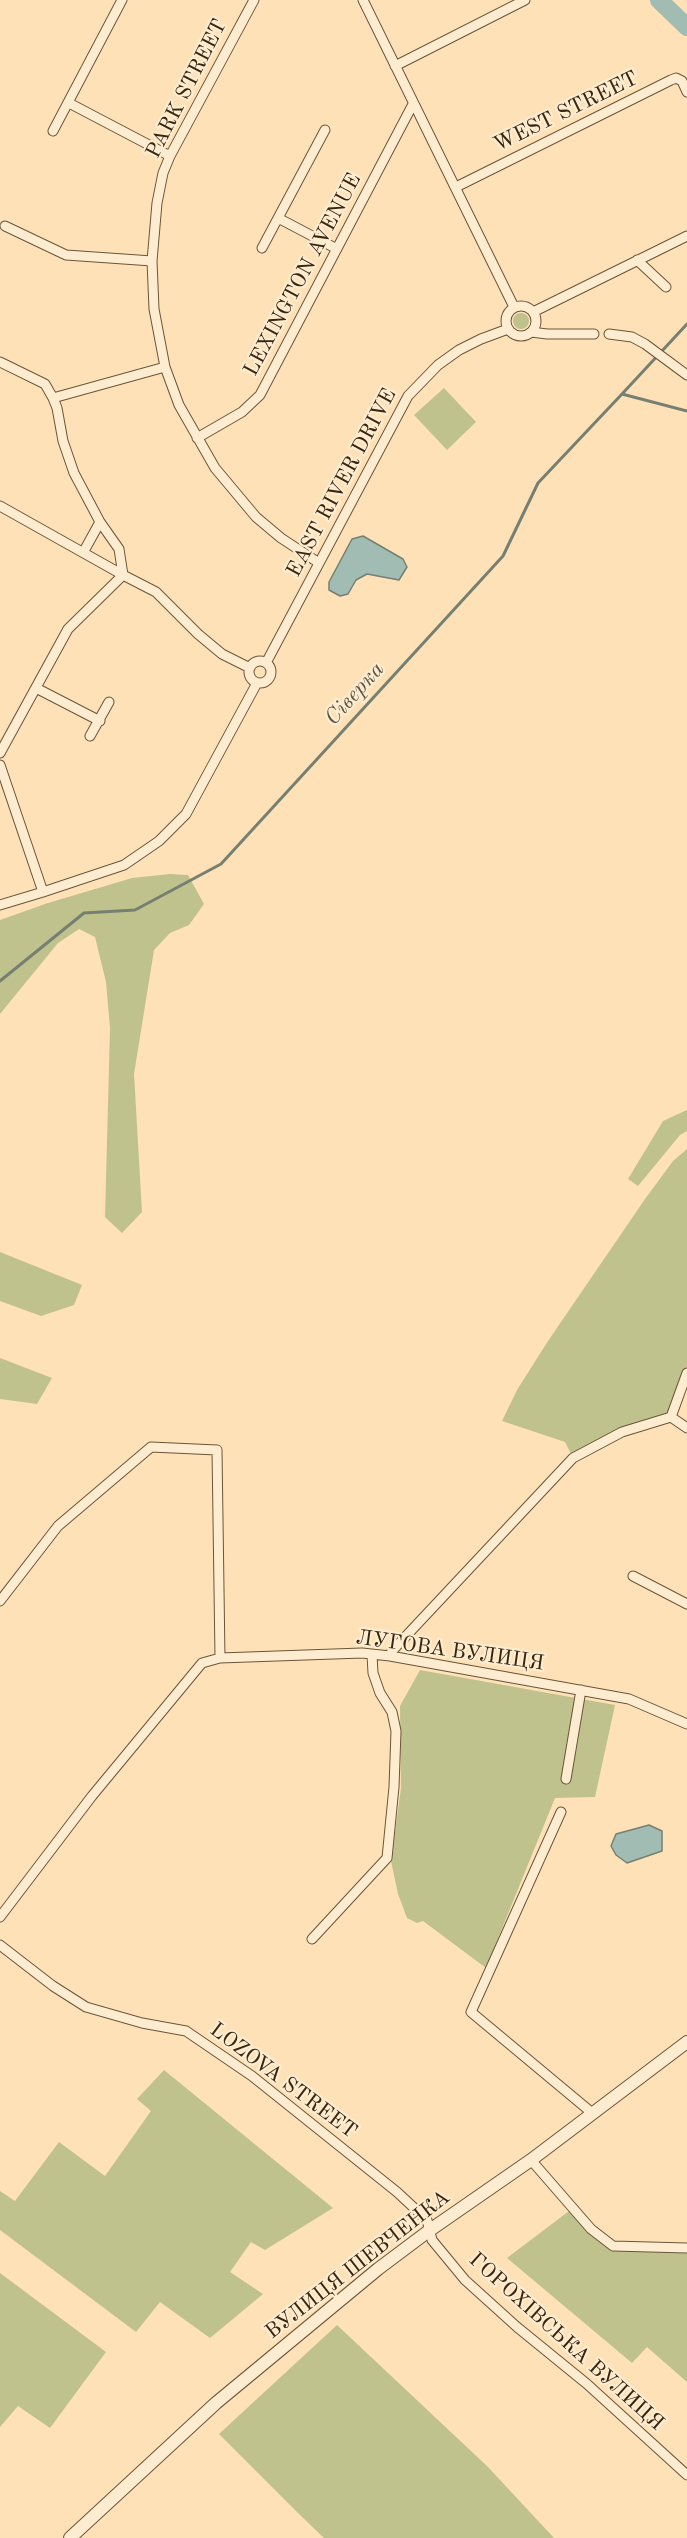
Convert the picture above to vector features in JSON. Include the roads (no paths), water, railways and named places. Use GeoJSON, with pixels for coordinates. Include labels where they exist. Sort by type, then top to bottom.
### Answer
{"type":"FeatureCollection","features":[{"type":"Feature","properties":{"kind":"street"},"geometry":{"type":"LineString","coordinates":[[53,131],[122,0]]}},
{"type":"Feature","properties":{"kind":"street"},"geometry":{"type":"LineString","coordinates":[[363,0],[514,307]]}},
{"type":"Feature","properties":{"kind":"street"},"geometry":{"type":"LineString","coordinates":[[395,66],[525,0]]}},
{"type":"Feature","properties":{"kind":"street","name":"PARK STREET"},"geometry":{"type":"LineString","coordinates":[[252,2],[170,156],[157,203],[152,261],[153,309],[165,367],[179,405],[215,468],[256,517],[319,563]]}},
{"type":"Feature","properties":{"kind":"street","name":"WEST STREET"},"geometry":{"type":"LineString","coordinates":[[456,187],[671,80],[676,78],[682,81],[687,92]]}},
{"type":"Feature","properties":{"kind":"street"},"geometry":{"type":"LineString","coordinates":[[69,103],[170,156]]}},
{"type":"Feature","properties":{"kind":"street","name":"LEXINGTON AVENUE"},"geometry":{"type":"LineString","coordinates":[[197,438],[242,412],[260,395],[413,104]]}},
{"type":"Feature","properties":{"kind":"street"},"geometry":{"type":"LineString","coordinates":[[262,248],[325,130]]}},
{"type":"Feature","properties":{"kind":"street"},"geometry":{"type":"LineString","coordinates":[[278,218],[337,249]]}},
{"type":"Feature","properties":{"kind":"street"},"geometry":{"type":"LineString","coordinates":[[5,226],[66,255],[152,261]]}},
{"type":"Feature","properties":{"kind":"street"},"geometry":{"type":"LineString","coordinates":[[533,312],[687,236]]}},
{"type":"Feature","properties":{"kind":"street"},"geometry":{"type":"LineString","coordinates":[[637,260],[666,286]]}},
{"type":"Feature","properties":{"kind":"street"},"geometry":{"type":"LineString","coordinates":[[514,307],[526,307],[533,312],[535,322],[531,332]]}},
{"type":"Feature","properties":{"kind":"street"},"geometry":{"type":"LineString","coordinates":[[514,307],[506,319],[508,328],[519,335],[531,332],[594,334]]}},
{"type":"Feature","properties":{"kind":"street","name":"ЕАST RІVЕR DRIVE"},"geometry":{"type":"LineString","coordinates":[[266,663],[408,396],[438,364],[481,339],[508,328]]}},
{"type":"Feature","properties":{"kind":"street"},"geometry":{"type":"LineString","coordinates":[[609,334],[632,337],[670,360],[687,375]]}},
{"type":"Feature","properties":{"kind":"street"},"geometry":{"type":"LineString","coordinates":[[0,362],[45,384],[57,408],[63,441],[74,473],[100,522],[119,549],[123,574]]}},
{"type":"Feature","properties":{"kind":"street"},"geometry":{"type":"LineString","coordinates":[[53,398],[165,367]]}},
{"type":"Feature","properties":{"kind":"street"},"geometry":{"type":"LineString","coordinates":[[0,507],[156,592],[198,634],[222,654],[250,668]]}},
{"type":"Feature","properties":{"kind":"street"},"geometry":{"type":"LineString","coordinates":[[84,551],[100,522]]}},
{"type":"Feature","properties":{"kind":"street"},"geometry":{"type":"LineString","coordinates":[[0,753],[68,629],[123,574]]}},
{"type":"Feature","properties":{"kind":"street"},"geometry":{"type":"LineString","coordinates":[[259,661],[266,663],[270,668],[270,678],[257,683],[251,678],[250,668],[259,661]]}},
{"type":"Feature","properties":{"kind":"street"},"geometry":{"type":"LineString","coordinates":[[0,905],[123,865],[159,841],[186,814],[257,683]]}},
{"type":"Feature","properties":{"kind":"street"},"geometry":{"type":"LineString","coordinates":[[36,688],[100,721]]}},
{"type":"Feature","properties":{"kind":"street"},"geometry":{"type":"LineString","coordinates":[[90,736],[109,702]]}},
{"type":"Feature","properties":{"kind":"street"},"geometry":{"type":"LineString","coordinates":[[0,765],[43,892]]}},
{"type":"Feature","properties":{"kind":"street"},"geometry":{"type":"LineString","coordinates":[[671,1417],[687,1373]]}},
{"type":"Feature","properties":{"kind":"street"},"geometry":{"type":"LineString","coordinates":[[671,1417],[687,1428]]}},
{"type":"Feature","properties":{"kind":"street"},"geometry":{"type":"LineString","coordinates":[[390,1656],[392,1651],[573,1458],[622,1432],[671,1417]]}},
{"type":"Feature","properties":{"kind":"street"},"geometry":{"type":"LineString","coordinates":[[0,1601],[58,1526],[151,1447],[217,1450],[220,1658]]}},
{"type":"Feature","properties":{"kind":"street"},"geometry":{"type":"LineString","coordinates":[[633,1576],[687,1604]]}},
{"type":"Feature","properties":{"kind":"street"},"geometry":{"type":"LineString","coordinates":[[312,1939],[387,1858],[394,1787],[396,1731],[392,1712],[380,1693],[373,1673],[372,1654]]}},
{"type":"Feature","properties":{"kind":"street","name":"ЛУГОВА ВУЛИЦЯ"},"geometry":{"type":"LineString","coordinates":[[0,1917],[92,1796],[202,1664],[220,1658],[372,1654],[390,1656],[629,1699],[687,1724]]}},
{"type":"Feature","properties":{"kind":"street"},"geometry":{"type":"LineString","coordinates":[[567,1779],[581,1690]]}},
{"type":"Feature","properties":{"kind":"street"},"geometry":{"type":"LineString","coordinates":[[561,1812],[471,2012],[591,2112]]}},
{"type":"Feature","properties":{"kind":"street","name":"LOZOVA STREET"},"geometry":{"type":"LineString","coordinates":[[0,1945],[53,1986],[86,2007],[142,2023],[186,2031],[252,2076],[397,2192],[427,2220],[430,2230]]}},
{"type":"Feature","properties":{"kind":"street","name":"ВУЛИЦЯ ШЕВЧЕНКА"},"geometry":{"type":"LineString","coordinates":[[70,2538],[216,2403],[369,2276],[430,2230],[531,2160],[591,2112],[687,2042]]}},
{"type":"Feature","properties":{"kind":"street"},"geometry":{"type":"LineString","coordinates":[[531,2160],[591,2229],[613,2246],[687,2248]]}},
{"type":"Feature","properties":{"kind":"street","name":"ГОРОХІВСЬКА ВУЛИЦЯ"},"geometry":{"type":"LineString","coordinates":[[430,2230],[432,2240],[465,2280],[517,2327],[587,2384],[687,2475]]}},
{"type":"Feature","properties":{"kind":"water"},"geometry":{"type":"Polygon","coordinates":[[[363,536],[403,559],[407,567],[399,580],[367,574],[356,580],[348,594],[340,596],[329,590],[329,582],[352,539],[363,536]]]}},
{"type":"Feature","properties":{"kind":"water"},"geometry":{"type":"Polygon","coordinates":[[[649,1825],[662,1831],[662,1851],[627,1863],[616,1855],[611,1846],[616,1834],[649,1825]]]}},
{"type":"Feature","properties":{"kind":"waterway"},"geometry":{"type":"LineString","coordinates":[[659,0],[687,27]]}},
{"type":"Feature","properties":{"kind":"waterway"},"geometry":{"type":"LineString","coordinates":[[622,394],[687,324]]}},
{"type":"Feature","properties":{"kind":"waterway","name":"Сіверка"},"geometry":{"type":"LineString","coordinates":[[0,981],[84,913],[135,910],[221,864],[503,556],[538,483],[622,394],[687,411]]}}]}
